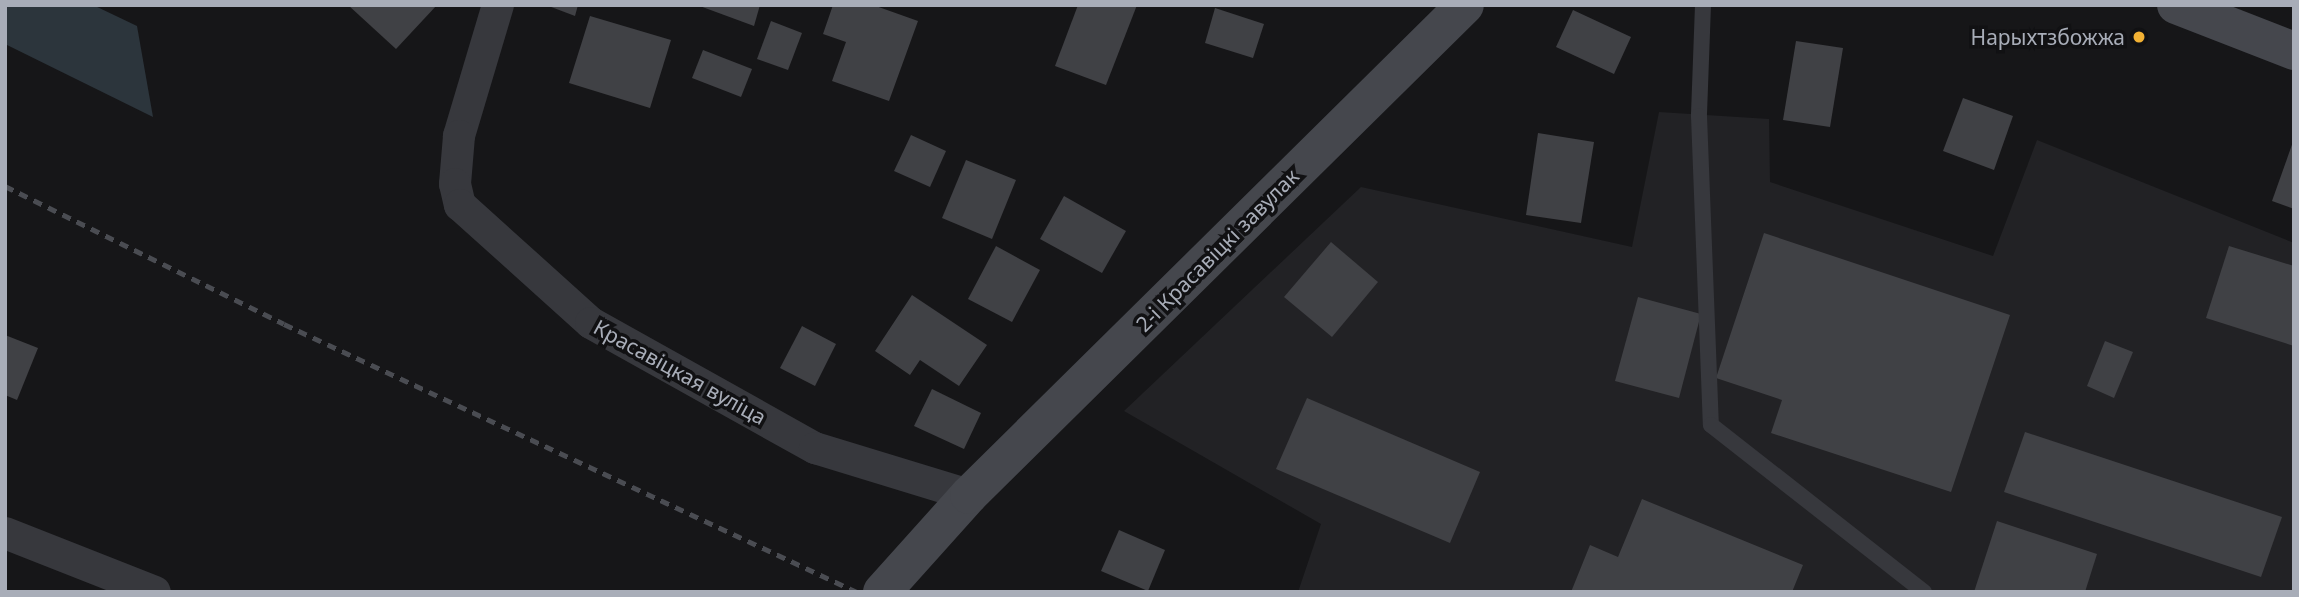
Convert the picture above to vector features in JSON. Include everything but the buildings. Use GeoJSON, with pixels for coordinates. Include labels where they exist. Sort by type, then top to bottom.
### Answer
{"type":"FeatureCollection","features":[{"type":"Feature","properties":{"kind":"main road","name":"2-і Красавіцкі завулак"},"geometry":{"type":"LineString","coordinates":[[882,592],[969,495],[1465,5]]}},
{"type":"Feature","properties":{"kind":"main road"},"geometry":{"type":"LineString","coordinates":[[2176,5],[2294,51]]}},
{"type":"Feature","properties":{"kind":"street","name":"Красавіцкая вуліца"},"geometry":{"type":"LineString","coordinates":[[498,5],[459,136],[455,184],[460,205],[591,323],[815,448],[969,495]]}},
{"type":"Feature","properties":{"kind":"street"},"geometry":{"type":"LineString","coordinates":[[5,533],[155,592]]}},
{"type":"Feature","properties":{"kind":"lane"},"geometry":{"type":"LineString","coordinates":[[1703,5],[1699,116],[1711,425],[1924,592]]}},
{"type":"Feature","properties":{"kind":"shaded area"},"geometry":{"type":"Polygon","coordinates":[[[5,5],[93,5],[137,26],[153,117],[5,44],[5,5]]]}},
{"type":"Feature","properties":{"kind":"shaded area"},"geometry":{"type":"Polygon","coordinates":[[[1659,112],[1769,119],[1770,182],[1993,256],[2037,140],[2294,243],[2294,592],[1298,592],[1321,524],[1124,411],[1361,187],[1632,247],[1659,112]]]}},
{"type":"Feature","properties":{"kind":"railway"},"geometry":{"type":"LineString","coordinates":[[5,186],[284,324],[857,592]]}},
{"type":"Feature","properties":{"kind":"place","name":"Нарыхтзбожжа"},"geometry":{"type":"Point","coordinates":[2139,37]}}]}
